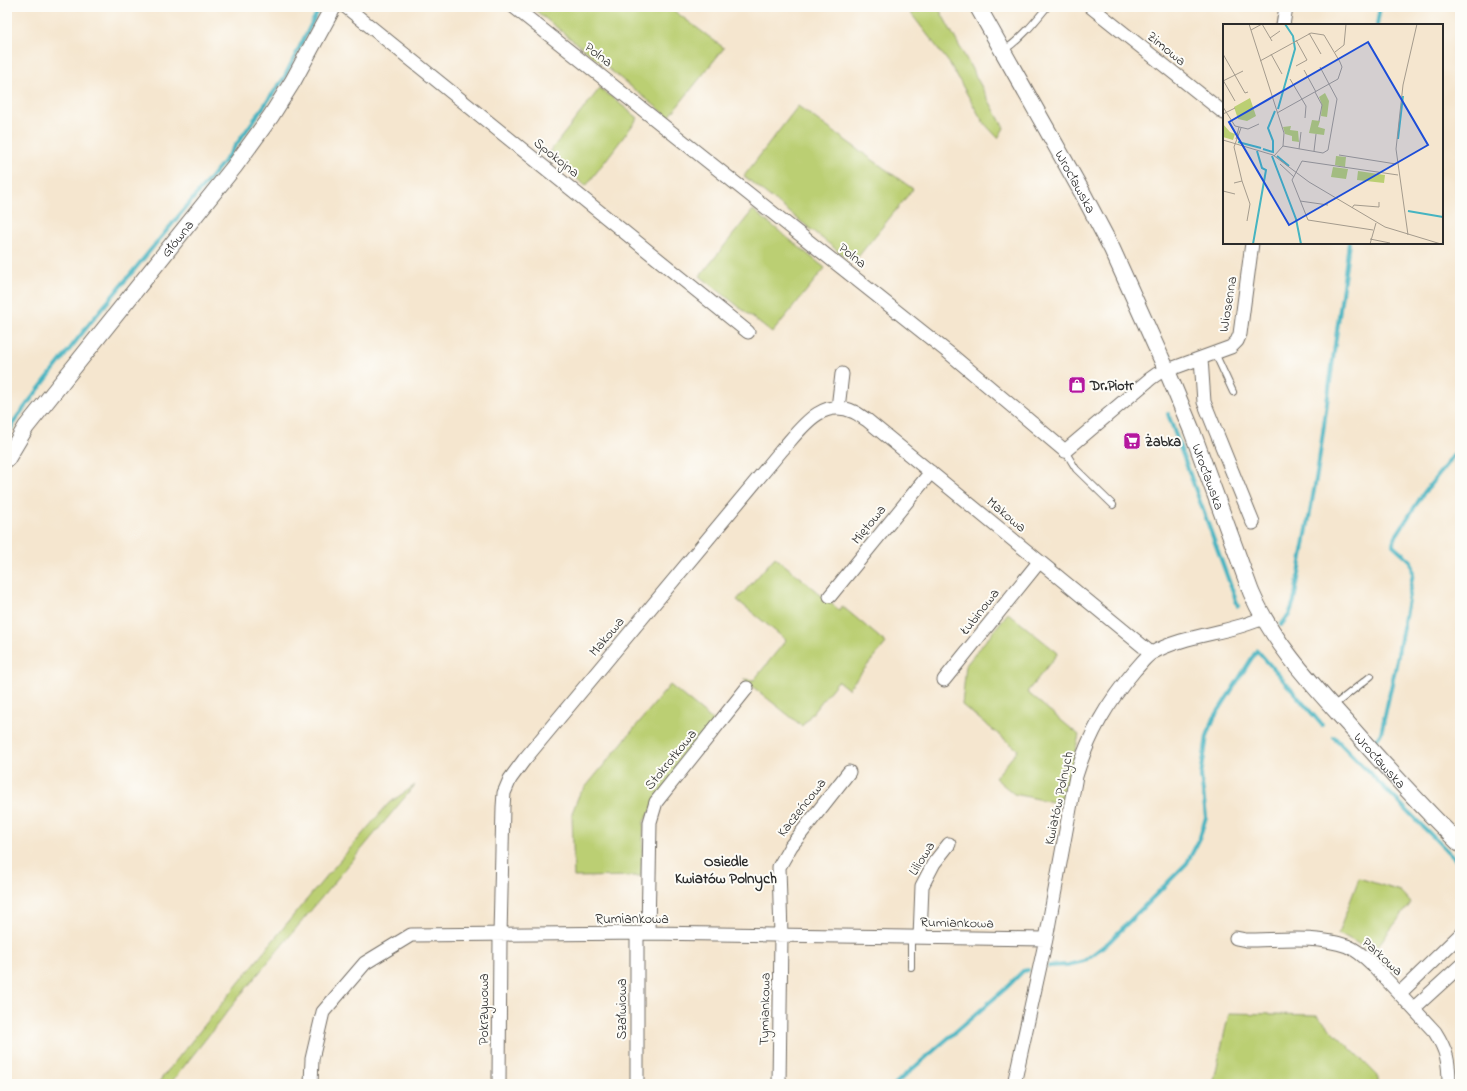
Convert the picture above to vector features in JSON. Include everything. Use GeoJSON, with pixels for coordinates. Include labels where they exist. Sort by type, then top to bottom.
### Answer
{"type":"FeatureCollection","features":[{"type":"Feature","properties":{"kind":"street","name":"Główna"},"geometry":{"type":"LineString","coordinates":[[7,459],[26,427],[234,167],[271,116],[333,7]]}},
{"type":"Feature","properties":{"kind":"street","name":"Spokojna"},"geometry":{"type":"LineString","coordinates":[[346,7],[748,332]]}},
{"type":"Feature","properties":{"kind":"street","name":"Polna"},"geometry":{"type":"LineString","coordinates":[[514,7],[949,353],[1065,451]]}},
{"type":"Feature","properties":{"kind":"street","name":"Wrocławska"},"geometry":{"type":"LineString","coordinates":[[978,7],[1082,192],[1112,249],[1167,371],[1192,431],[1250,592],[1263,618],[1285,651],[1332,707],[1410,793],[1460,844]]}},
{"type":"Feature","properties":{"kind":"street","name":"Zimowa"},"geometry":{"type":"LineString","coordinates":[[1091,7],[1223,112]]}},
{"type":"Feature","properties":{"kind":"street"},"geometry":{"type":"LineString","coordinates":[[1283,24],[1286,7]]}},
{"type":"Feature","properties":{"kind":"street","name":"Wiosenna"},"geometry":{"type":"LineString","coordinates":[[1167,371],[1231,347],[1237,341],[1240,334],[1252,244]]}},
{"type":"Feature","properties":{"kind":"street"},"geometry":{"type":"LineString","coordinates":[[1201,358],[1204,402],[1253,523]]}},
{"type":"Feature","properties":{"kind":"street"},"geometry":{"type":"LineString","coordinates":[[1065,451],[1150,379],[1157,374],[1167,371]]}},
{"type":"Feature","properties":{"kind":"street"},"geometry":{"type":"LineString","coordinates":[[838,408],[842,374]]}},
{"type":"Feature","properties":{"kind":"street","name":"Makowa"},"geometry":{"type":"LineString","coordinates":[[500,934],[503,807],[504,793],[510,779],[562,714],[781,451],[815,415],[827,408],[838,408],[853,411],[867,420],[1151,653]]}},
{"type":"Feature","properties":{"kind":"street","name":"Miętowa"},"geometry":{"type":"LineString","coordinates":[[830,596],[931,472]]}},
{"type":"Feature","properties":{"kind":"street","name":"Łubinowa"},"geometry":{"type":"LineString","coordinates":[[944,680],[1039,562]]}},
{"type":"Feature","properties":{"kind":"street","name":"Kwiatów Polnych"},"geometry":{"type":"LineString","coordinates":[[1014,1084],[1046,939],[1076,776],[1084,751],[1110,701],[1151,653],[1185,640],[1240,627],[1263,618]]}},
{"type":"Feature","properties":{"kind":"street","name":"Stokrotkowa"},"geometry":{"type":"LineString","coordinates":[[642,933],[650,822],[656,802],[747,688]]}},
{"type":"Feature","properties":{"kind":"street","name":"Kaczeńcowa"},"geometry":{"type":"LineString","coordinates":[[781,935],[779,868],[791,846],[849,772]]}},
{"type":"Feature","properties":{"kind":"street","name":"Liliowa"},"geometry":{"type":"LineString","coordinates":[[915,937],[922,886],[934,863],[949,844]]}},
{"type":"Feature","properties":{"kind":"street","name":"Rumiankowa"},"geometry":{"type":"LineString","coordinates":[[311,1084],[312,1059],[323,1012],[365,963],[410,935],[642,933],[1046,939]]}},
{"type":"Feature","properties":{"kind":"street","name":"Szałwiowa"},"geometry":{"type":"LineString","coordinates":[[637,1084],[642,933]]}},
{"type":"Feature","properties":{"kind":"street","name":"Pokrzywowa"},"geometry":{"type":"LineString","coordinates":[[499,1084],[500,934]]}},
{"type":"Feature","properties":{"kind":"street","name":"Tymiankowa"},"geometry":{"type":"LineString","coordinates":[[779,1084],[781,935]]}},
{"type":"Feature","properties":{"kind":"street"},"geometry":{"type":"LineString","coordinates":[[1400,993],[1460,935]]}},
{"type":"Feature","properties":{"kind":"street","name":"Parkowa"},"geometry":{"type":"LineString","coordinates":[[1236,938],[1246,940],[1314,940],[1331,942],[1348,947],[1361,954],[1400,993],[1435,1032],[1443,1044],[1449,1064],[1449,1084]]}},
{"type":"Feature","properties":{"kind":"street"},"geometry":{"type":"LineString","coordinates":[[1434,961],[1448,977]]}},
{"type":"Feature","properties":{"kind":"street"},"geometry":{"type":"LineString","coordinates":[[1414,1008],[1460,966]]}},
{"type":"Feature","properties":{"kind":"lane"},"geometry":{"type":"LineString","coordinates":[[1002,51],[1011,45],[1028,29],[1047,7]]}},
{"type":"Feature","properties":{"kind":"lane"},"geometry":{"type":"LineString","coordinates":[[1216,353],[1233,392]]}},
{"type":"Feature","properties":{"kind":"lane"},"geometry":{"type":"LineString","coordinates":[[1065,451],[1076,469],[1113,505]]}},
{"type":"Feature","properties":{"kind":"lane"},"geometry":{"type":"LineString","coordinates":[[1332,707],[1371,676]]}},
{"type":"Feature","properties":{"kind":"lane"},"geometry":{"type":"LineString","coordinates":[[911,967],[915,937]]}},
{"type":"Feature","properties":{"kind":"green space"},"geometry":{"type":"Polygon","coordinates":[[[531,7],[669,7],[724,48],[669,117],[531,7]]]}},
{"type":"Feature","properties":{"kind":"green space"},"geometry":{"type":"Polygon","coordinates":[[[906,7],[938,7],[1004,128],[998,138],[983,122],[950,64],[906,7]]]}},
{"type":"Feature","properties":{"kind":"green space"},"geometry":{"type":"Polygon","coordinates":[[[600,88],[638,118],[586,186],[547,155],[600,88]]]}},
{"type":"Feature","properties":{"kind":"green space"},"geometry":{"type":"Polygon","coordinates":[[[798,106],[913,189],[853,263],[744,176],[798,106]]]}},
{"type":"Feature","properties":{"kind":"green space"},"geometry":{"type":"Polygon","coordinates":[[[753,210],[825,268],[772,333],[700,276],[753,210]]]}},
{"type":"Feature","properties":{"kind":"green space"},"geometry":{"type":"Polygon","coordinates":[[[775,557],[839,610],[842,606],[886,643],[848,689],[838,681],[802,726],[743,679],[754,680],[786,640],[737,600],[775,557]]]}},
{"type":"Feature","properties":{"kind":"green space"},"geometry":{"type":"Polygon","coordinates":[[[1008,613],[1058,653],[1027,692],[1079,735],[1063,804],[1014,794],[995,778],[1018,750],[962,705],[966,665],[1008,613]]]}},
{"type":"Feature","properties":{"kind":"green space"},"geometry":{"type":"Polygon","coordinates":[[[670,685],[715,722],[644,821],[641,876],[574,877],[572,813],[579,795],[670,685]]]}},
{"type":"Feature","properties":{"kind":"green space"},"geometry":{"type":"Polygon","coordinates":[[[415,785],[239,997],[170,1084],[157,1084],[297,911],[388,804],[415,785]]]}},
{"type":"Feature","properties":{"kind":"green space"},"geometry":{"type":"Polygon","coordinates":[[[1359,878],[1400,891],[1411,903],[1373,952],[1338,934],[1359,878]]]}},
{"type":"Feature","properties":{"kind":"green space"},"geometry":{"type":"Polygon","coordinates":[[[1229,1013],[1317,1015],[1378,1076],[1378,1084],[1213,1084],[1229,1013]]]}},
{"type":"Feature","properties":{"kind":"waterway"},"geometry":{"type":"LineString","coordinates":[[7,436],[17,417],[90,323],[226,159],[284,78],[320,7]]}},
{"type":"Feature","properties":{"kind":"waterway"},"geometry":{"type":"LineString","coordinates":[[1377,24],[1380,7]]}},
{"type":"Feature","properties":{"kind":"waterway"},"geometry":{"type":"LineString","coordinates":[[1281,625],[1289,615],[1294,601],[1318,468],[1349,244]]}},
{"type":"Feature","properties":{"kind":"waterway"},"geometry":{"type":"LineString","coordinates":[[1168,414],[1238,606]]}},
{"type":"Feature","properties":{"kind":"waterway"},"geometry":{"type":"LineString","coordinates":[[1377,739],[1381,733],[1396,665],[1413,573],[1411,561],[1393,545],[1394,539],[1423,494],[1460,447]]}},
{"type":"Feature","properties":{"kind":"waterway"},"geometry":{"type":"LineString","coordinates":[[1049,966],[1068,965],[1084,961],[1109,942],[1187,863],[1199,840],[1206,817],[1201,776],[1207,736],[1214,718],[1257,650],[1322,725]]}},
{"type":"Feature","properties":{"kind":"waterway"},"geometry":{"type":"LineString","coordinates":[[1334,737],[1460,864]]}},
{"type":"Feature","properties":{"kind":"waterway"},"geometry":{"type":"LineString","coordinates":[[895,1084],[1005,989],[1023,971],[1028,970]]}},
{"type":"Feature","properties":{"kind":"place","name":"Dr.Piotr"},"geometry":{"type":"Point","coordinates":[1077,385]}},
{"type":"Feature","properties":{"kind":"place","name":"Żabka"},"geometry":{"type":"Point","coordinates":[1132,441]}},
{"type":"Feature","properties":{"kind":"district","name":"Osiedle Kwiatów Polnych"},"geometry":{"type":"Point","coordinates":[726,870]}}]}
